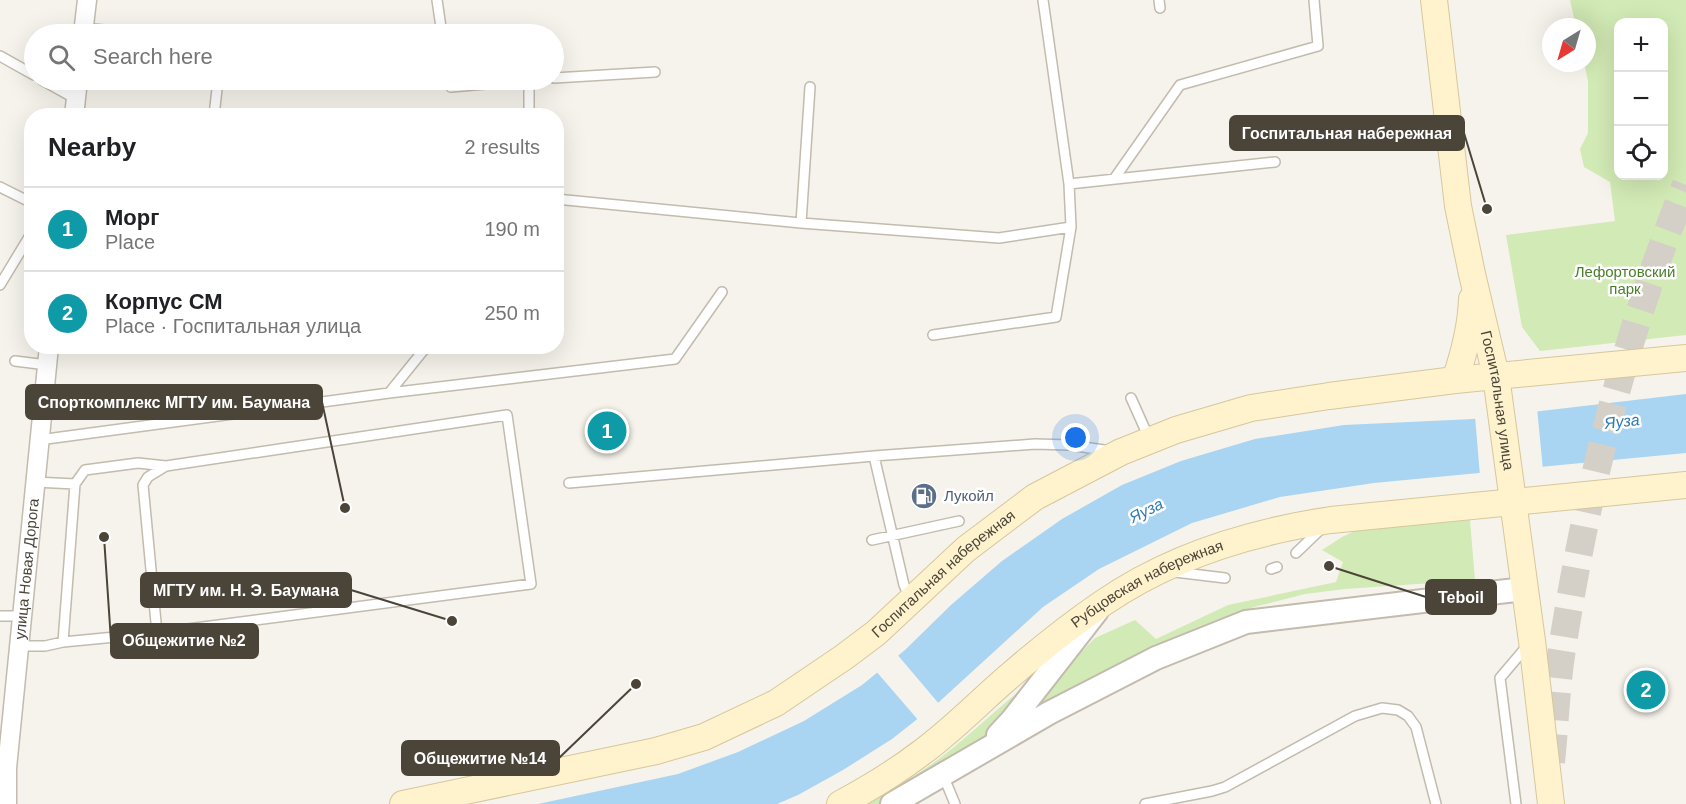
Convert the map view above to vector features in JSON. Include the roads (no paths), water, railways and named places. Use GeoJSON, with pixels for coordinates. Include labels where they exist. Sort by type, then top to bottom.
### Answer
{"type":"FeatureCollection","features":[{"type":"Feature","properties":{"kind":"main road","name":"Госпитальная улица"},"geometry":{"type":"LineString","coordinates":[[1434,0],[1458,206],[1497,388],[1532,641],[1551,804]]}},
{"type":"Feature","properties":{"kind":"main road"},"geometry":{"type":"LineString","coordinates":[[1455,380],[1464,352],[1472,312],[1472,274]]}},
{"type":"Feature","properties":{"kind":"main road","name":"Госпитальная набережная"},"geometry":{"type":"LineString","coordinates":[[403,804],[656,752],[704,737],[786,697],[852,651],[876,633],[966,549],[1035,497],[1121,452],[1176,430],[1251,408],[1455,380],[1497,388],[1686,358]]}},
{"type":"Feature","properties":{"kind":"main road","name":"Рубцовская набережная"},"geometry":{"type":"LineString","coordinates":[[840,804],[920,754],[960,722],[1013,673],[1105,601],[1154,572],[1215,546],[1290,526],[1512,493],[1686,485]]}},
{"type":"Feature","properties":{"kind":"street"},"geometry":{"type":"LineString","coordinates":[[85,24],[87,0]]}},
{"type":"Feature","properties":{"kind":"street"},"geometry":{"type":"LineString","coordinates":[[75,107],[77,90]]}},
{"type":"Feature","properties":{"kind":"street","name":"улица Новая Дорога"},"geometry":{"type":"LineString","coordinates":[[4,795],[48,354]]}},
{"type":"Feature","properties":{"kind":"street"},"geometry":{"type":"LineString","coordinates":[[892,804],[1049,713],[1156,658],[1246,622],[1524,589]]}},
{"type":"Feature","properties":{"kind":"street"},"geometry":{"type":"LineString","coordinates":[[967,761],[1007,726],[1105,601]]}},
{"type":"Feature","properties":{"kind":"lane"},"geometry":{"type":"LineString","coordinates":[[437,0],[441,24]]}},
{"type":"Feature","properties":{"kind":"lane"},"geometry":{"type":"LineString","coordinates":[[933,335],[1056,317],[1071,227],[1069,184],[1043,0]]}},
{"type":"Feature","properties":{"kind":"lane"},"geometry":{"type":"LineString","coordinates":[[1114,179],[1180,85],[1318,46],[1314,0]]}},
{"type":"Feature","properties":{"kind":"lane"},"geometry":{"type":"LineString","coordinates":[[0,56],[24,69]]}},
{"type":"Feature","properties":{"kind":"lane"},"geometry":{"type":"LineString","coordinates":[[564,77],[655,72]]}},
{"type":"Feature","properties":{"kind":"lane"},"geometry":{"type":"LineString","coordinates":[[801,223],[810,87]]}},
{"type":"Feature","properties":{"kind":"lane"},"geometry":{"type":"LineString","coordinates":[[54,90],[75,107]]}},
{"type":"Feature","properties":{"kind":"lane"},"geometry":{"type":"LineString","coordinates":[[215,108],[217,90]]}},
{"type":"Feature","properties":{"kind":"lane"},"geometry":{"type":"LineString","coordinates":[[529,90],[529,108]]}},
{"type":"Feature","properties":{"kind":"lane"},"geometry":{"type":"LineString","coordinates":[[1069,184],[1275,162]]}},
{"type":"Feature","properties":{"kind":"lane"},"geometry":{"type":"LineString","coordinates":[[0,187],[24,199]]}},
{"type":"Feature","properties":{"kind":"lane"},"geometry":{"type":"LineString","coordinates":[[564,200],[801,223],[999,238],[1071,227]]}},
{"type":"Feature","properties":{"kind":"lane"},"geometry":{"type":"LineString","coordinates":[[0,285],[24,245]]}},
{"type":"Feature","properties":{"kind":"lane"},"geometry":{"type":"LineString","coordinates":[[39,440],[389,393],[675,359],[723,292]]}},
{"type":"Feature","properties":{"kind":"lane"},"geometry":{"type":"LineString","coordinates":[[389,393],[421,354]]}},
{"type":"Feature","properties":{"kind":"lane"},"geometry":{"type":"LineString","coordinates":[[15,361],[47,365]]}},
{"type":"Feature","properties":{"kind":"lane"},"geometry":{"type":"LineString","coordinates":[[1131,398],[1150,440]]}},
{"type":"Feature","properties":{"kind":"lane"},"geometry":{"type":"LineString","coordinates":[[18,646],[45,646],[63,642],[157,633],[531,584],[507,415],[166,466],[138,463],[85,470],[75,484],[63,642]]}},
{"type":"Feature","properties":{"kind":"lane"},"geometry":{"type":"LineString","coordinates":[[569,483],[1035,444],[1069,445],[1121,452]]}},
{"type":"Feature","properties":{"kind":"lane"},"geometry":{"type":"LineString","coordinates":[[873,456],[891,535],[910,600]]}},
{"type":"Feature","properties":{"kind":"lane"},"geometry":{"type":"LineString","coordinates":[[157,633],[143,485],[148,477],[166,466]]}},
{"type":"Feature","properties":{"kind":"lane"},"geometry":{"type":"LineString","coordinates":[[35,482],[75,484]]}},
{"type":"Feature","properties":{"kind":"lane"},"geometry":{"type":"LineString","coordinates":[[1296,553],[1331,520]]}},
{"type":"Feature","properties":{"kind":"lane"},"geometry":{"type":"LineString","coordinates":[[872,540],[958,521]]}},
{"type":"Feature","properties":{"kind":"lane"},"geometry":{"type":"LineString","coordinates":[[1154,572],[1184,572],[1225,578]]}},
{"type":"Feature","properties":{"kind":"lane"},"geometry":{"type":"LineString","coordinates":[[0,616],[21,616]]}},
{"type":"Feature","properties":{"kind":"lane"},"geometry":{"type":"LineString","coordinates":[[1516,804],[1500,678],[1532,641]]}},
{"type":"Feature","properties":{"kind":"lane"},"geometry":{"type":"LineString","coordinates":[[1145,804],[1212,792],[1225,787],[1355,716],[1382,708],[1398,710],[1408,716],[1416,726],[1436,804]]}},
{"type":"Feature","properties":{"kind":"lane"},"geometry":{"type":"LineString","coordinates":[[943,775],[955,804]]}},
{"type":"Feature","properties":{"kind":"water","name":"Яуза"},"geometry":{"type":"Polygon","coordinates":[[[1686,394],[1686,453],[1374,483],[1280,497],[1192,523],[1099,569],[1043,607],[939,702],[892,739],[843,770],[777,804],[538,804],[678,774],[738,752],[804,721],[862,685],[905,650],[951,605],[1002,561],[1062,519],[1122,485],[1181,461],[1255,439],[1344,425],[1473,419],[1686,394]]]}},
{"type":"Feature","properties":{"kind":"tunnel"},"geometry":{"type":"LineString","coordinates":[[1551,762],[1562,649],[1596,471],[1610,413],[1644,298],[1686,185]]}},
{"type":"Feature","properties":{"kind":"place","name":"Госпитальная набережная"},"geometry":{"type":"Point","coordinates":[1487,209]}},
{"type":"Feature","properties":{"kind":"place","name":"Морг"},"geometry":{"type":"Point","coordinates":[607,431]}},
{"type":"Feature","properties":{"kind":"place","name":"Лукойл"},"geometry":{"type":"Point","coordinates":[924,496]}},
{"type":"Feature","properties":{"kind":"place","name":"Спорткомплекс МГТУ им. Баумана"},"geometry":{"type":"Point","coordinates":[345,508]}},
{"type":"Feature","properties":{"kind":"place","name":"Общежитие №2"},"geometry":{"type":"Point","coordinates":[104,537]}},
{"type":"Feature","properties":{"kind":"place","name":"Teboil"},"geometry":{"type":"Point","coordinates":[1329,566]}},
{"type":"Feature","properties":{"kind":"place","name":"МГТУ им. Н. Э. Баумана"},"geometry":{"type":"Point","coordinates":[452,621]}},
{"type":"Feature","properties":{"kind":"place","name":"Общежитие №14"},"geometry":{"type":"Point","coordinates":[636,684]}},
{"type":"Feature","properties":{"kind":"place","name":"Корпус СМ"},"geometry":{"type":"Point","coordinates":[1646,690]}},
{"type":"Feature","properties":{"kind":"park label","name":"Лефортовский парк"},"geometry":{"type":"Point","coordinates":[1625,280]}}]}
